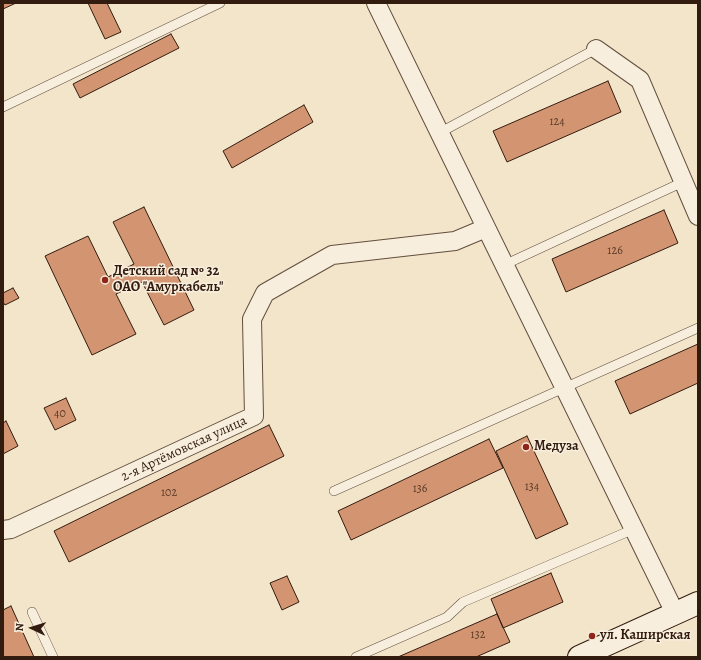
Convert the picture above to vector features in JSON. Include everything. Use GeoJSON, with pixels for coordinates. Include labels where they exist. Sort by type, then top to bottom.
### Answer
{"type":"FeatureCollection","features":[{"type":"Feature","properties":{"kind":"street"},"geometry":{"type":"LineString","coordinates":[[376,3],[675,613]]}},
{"type":"Feature","properties":{"kind":"street"},"geometry":{"type":"LineString","coordinates":[[596,49],[640,80],[698,216]]}},
{"type":"Feature","properties":{"kind":"street","name":"2-я Артёмовская улица"},"geometry":{"type":"LineString","coordinates":[[3,530],[11,529],[254,416],[252,319],[265,293],[332,255],[455,241],[486,228]]}},
{"type":"Feature","properties":{"kind":"street"},"geometry":{"type":"LineString","coordinates":[[579,657],[698,603]]}},
{"type":"Feature","properties":{"kind":"lane"},"geometry":{"type":"LineString","coordinates":[[3,107],[220,3]]}},
{"type":"Feature","properties":{"kind":"lane"},"geometry":{"type":"LineString","coordinates":[[439,132],[596,49]]}},
{"type":"Feature","properties":{"kind":"lane"},"geometry":{"type":"LineString","coordinates":[[504,265],[683,182]]}},
{"type":"Feature","properties":{"kind":"lane"},"geometry":{"type":"LineString","coordinates":[[334,491],[698,328]]}},
{"type":"Feature","properties":{"kind":"lane"},"geometry":{"type":"LineString","coordinates":[[356,657],[447,617],[463,602],[634,529]]}},
{"type":"Feature","properties":{"kind":"lane"},"geometry":{"type":"LineString","coordinates":[[32,612],[53,657]]}},
{"type":"Feature","properties":{"kind":"building"},"geometry":{"type":"Polygon","coordinates":[[[3,3],[16,3],[3,9],[3,3]]]}},
{"type":"Feature","properties":{"kind":"building"},"geometry":{"type":"Polygon","coordinates":[[[88,3],[107,3],[121,32],[105,39],[88,3]]]}},
{"type":"Feature","properties":{"kind":"building"},"geometry":{"type":"Polygon","coordinates":[[[171,34],[179,48],[80,98],[73,84],[171,34]]]}},
{"type":"Feature","properties":{"kind":"building"},"geometry":{"type":"Polygon","coordinates":[[[608,81],[621,112],[507,162],[493,131],[608,81]]]}},
{"type":"Feature","properties":{"kind":"building"},"geometry":{"type":"Polygon","coordinates":[[[304,105],[313,122],[232,168],[223,151],[304,105]]]}},
{"type":"Feature","properties":{"kind":"building"},"geometry":{"type":"Polygon","coordinates":[[[144,207],[194,310],[164,325],[142,282],[116,294],[136,334],[92,355],[45,256],[88,236],[108,277],[134,264],[113,222],[144,207]]]}},
{"type":"Feature","properties":{"kind":"building"},"geometry":{"type":"Polygon","coordinates":[[[664,210],[678,243],[566,292],[552,259],[664,210]]]}},
{"type":"Feature","properties":{"kind":"building"},"geometry":{"type":"Polygon","coordinates":[[[13,288],[19,298],[5,305],[3,302],[3,293],[13,288]]]}},
{"type":"Feature","properties":{"kind":"building"},"geometry":{"type":"Polygon","coordinates":[[[698,344],[698,383],[630,414],[615,381],[698,344]]]}},
{"type":"Feature","properties":{"kind":"building"},"geometry":{"type":"Polygon","coordinates":[[[66,398],[76,420],[55,430],[44,408],[66,398]]]}},
{"type":"Feature","properties":{"kind":"building"},"geometry":{"type":"Polygon","coordinates":[[[6,421],[18,446],[3,454],[3,423],[6,421]]]}},
{"type":"Feature","properties":{"kind":"building"},"geometry":{"type":"Polygon","coordinates":[[[269,425],[284,456],[69,562],[54,531],[269,425]]]}},
{"type":"Feature","properties":{"kind":"building"},"geometry":{"type":"Polygon","coordinates":[[[527,436],[568,524],[536,539],[496,451],[527,436]]]}},
{"type":"Feature","properties":{"kind":"building"},"geometry":{"type":"Polygon","coordinates":[[[489,439],[503,468],[351,540],[338,511],[489,439]]]}},
{"type":"Feature","properties":{"kind":"building"},"geometry":{"type":"Polygon","coordinates":[[[551,573],[563,602],[503,628],[491,599],[551,573]]]}},
{"type":"Feature","properties":{"kind":"building"},"geometry":{"type":"Polygon","coordinates":[[[287,576],[299,602],[282,610],[270,583],[287,576]]]}},
{"type":"Feature","properties":{"kind":"building"},"geometry":{"type":"Polygon","coordinates":[[[11,606],[34,657],[3,657],[3,610],[11,606]]]}},
{"type":"Feature","properties":{"kind":"building"},"geometry":{"type":"Polygon","coordinates":[[[497,614],[510,642],[476,657],[398,657],[497,614]]]}},
{"type":"Feature","properties":{"kind":"place","name":"Детский сад № 32 ОАО \"Амуркабель\""},"geometry":{"type":"Point","coordinates":[105,280]}},
{"type":"Feature","properties":{"kind":"place","name":"Медуза"},"geometry":{"type":"Point","coordinates":[526,447]}},
{"type":"Feature","properties":{"kind":"place","name":"ул. Каширская"},"geometry":{"type":"Point","coordinates":[592,636]}}]}
